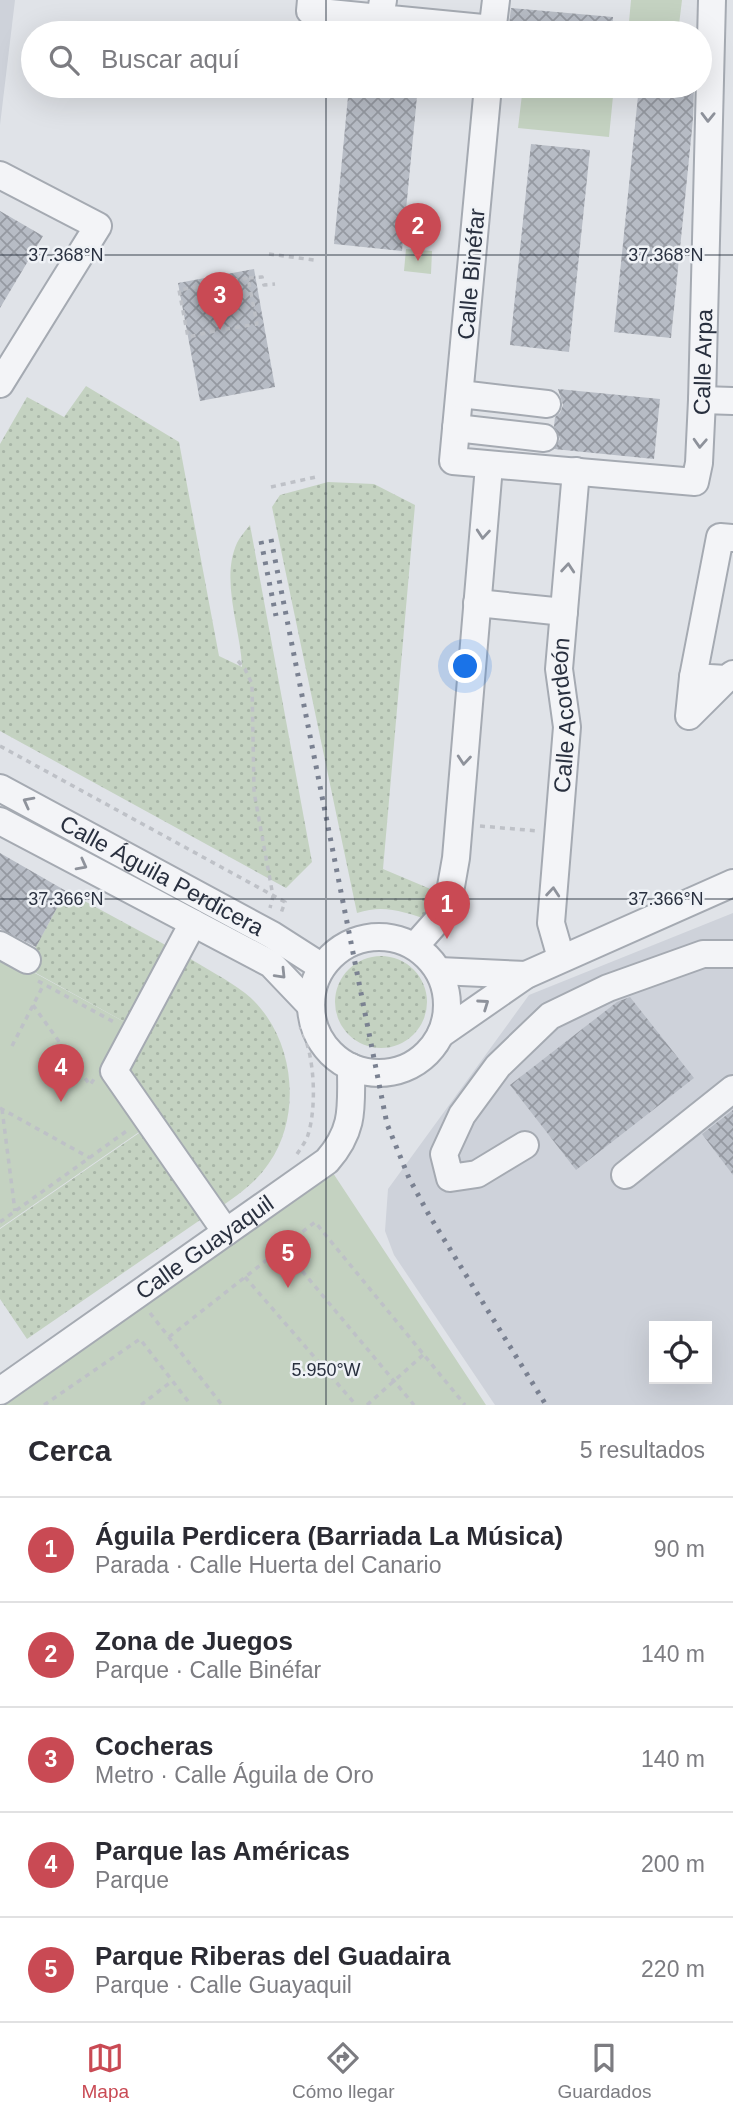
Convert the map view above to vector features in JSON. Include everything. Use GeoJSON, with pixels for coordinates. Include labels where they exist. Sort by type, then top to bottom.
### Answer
{"type":"FeatureCollection","features":[{"type":"Feature","properties":{"kind":"street"},"geometry":{"type":"LineString","coordinates":[[494,21],[496,0]]}},
{"type":"Feature","properties":{"kind":"street","name":"Calle Arpa"},"geometry":{"type":"LineString","coordinates":[[711,21],[712,0]]}},
{"type":"Feature","properties":{"kind":"street"},"geometry":{"type":"LineString","coordinates":[[311,6],[381,9],[442,21]]}},
{"type":"Feature","properties":{"kind":"street","name":"Calle Binéfar"},"geometry":{"type":"LineString","coordinates":[[453,461],[487,98]]}},
{"type":"Feature","properties":{"kind":"street","name":"Calle Arpa"},"geometry":{"type":"LineString","coordinates":[[453,461],[695,482],[699,463],[702,400],[710,98]]}},
{"type":"Feature","properties":{"kind":"street"},"geometry":{"type":"LineString","coordinates":[[0,175],[98,226],[0,384]]}},
{"type":"Feature","properties":{"kind":"street"},"geometry":{"type":"LineString","coordinates":[[460,394],[547,404]]}},
{"type":"Feature","properties":{"kind":"street"},"geometry":{"type":"LineString","coordinates":[[702,400],[733,401]]}},
{"type":"Feature","properties":{"kind":"street"},"geometry":{"type":"LineString","coordinates":[[456,428],[544,438]]}},
{"type":"Feature","properties":{"kind":"street"},"geometry":{"type":"LineString","coordinates":[[415,946],[438,920],[450,892],[456,858],[489,466]]}},
{"type":"Feature","properties":{"kind":"street","name":"Calle Acordeón"},"geometry":{"type":"LineString","coordinates":[[561,958],[551,923],[567,727],[559,677],[576,471]]}},
{"type":"Feature","properties":{"kind":"street"},"geometry":{"type":"LineString","coordinates":[[729,677],[689,716],[693,677],[719,537],[733,538]]}},
{"type":"Feature","properties":{"kind":"street"},"geometry":{"type":"LineString","coordinates":[[477,603],[564,612]]}},
{"type":"Feature","properties":{"kind":"street"},"geometry":{"type":"LineString","coordinates":[[693,677],[729,677]]}},
{"type":"Feature","properties":{"kind":"street","name":"Calle Águila Perdicera"},"geometry":{"type":"LineString","coordinates":[[0,788],[272,934],[323,967]]}},
{"type":"Feature","properties":{"kind":"street","name":"Calle Águila Perdicera"},"geometry":{"type":"LineString","coordinates":[[0,821],[271,964],[304,1014]]}},
{"type":"Feature","properties":{"kind":"street"},"geometry":{"type":"LineString","coordinates":[[441,1034],[526,975],[561,958],[731,889]]}},
{"type":"Feature","properties":{"kind":"street"},"geometry":{"type":"LineString","coordinates":[[193,923],[114,1071],[226,1232]]}},
{"type":"Feature","properties":{"kind":"street"},"geometry":{"type":"LineString","coordinates":[[375,937],[395,939],[415,946],[439,971],[446,991],[447,1013],[441,1034],[429,1051],[412,1065],[392,1072],[371,1073],[351,1067],[334,1056],[322,1042],[314,1024],[304,1014],[323,967],[337,952],[355,941],[375,937]]}},
{"type":"Feature","properties":{"kind":"street"},"geometry":{"type":"LineString","coordinates":[[0,945],[30,969]]}},
{"type":"Feature","properties":{"kind":"street"},"geometry":{"type":"LineString","coordinates":[[525,1145],[477,1174],[450,1178],[444,1154],[462,1115],[498,1066],[550,1016],[608,988],[703,954],[733,954]]}},
{"type":"Feature","properties":{"kind":"street"},"geometry":{"type":"LineString","coordinates":[[439,971],[526,975]]}},
{"type":"Feature","properties":{"kind":"street","name":"Calle Guayaquil"},"geometry":{"type":"LineString","coordinates":[[0,1391],[327,1161],[341,1145],[351,1114],[351,1067]]}},
{"type":"Feature","properties":{"kind":"street"},"geometry":{"type":"LineString","coordinates":[[625,1175],[733,1089]]}},
{"type":"Feature","properties":{"kind":"path"},"geometry":{"type":"LineString","coordinates":[[269,254],[314,260]]}},
{"type":"Feature","properties":{"kind":"path"},"geometry":{"type":"LineString","coordinates":[[215,331],[188,337],[179,290],[262,276],[264,285],[275,284]]}},
{"type":"Feature","properties":{"kind":"path"},"geometry":{"type":"LineString","coordinates":[[225,329],[257,324],[248,278]]}},
{"type":"Feature","properties":{"kind":"path"},"geometry":{"type":"LineString","coordinates":[[271,487],[316,477]]}},
{"type":"Feature","properties":{"kind":"path"},"geometry":{"type":"LineString","coordinates":[[239,661],[252,684],[254,792],[273,896],[267,917]]}},
{"type":"Feature","properties":{"kind":"path"},"geometry":{"type":"LineString","coordinates":[[0,746],[285,902],[277,922]]}},
{"type":"Feature","properties":{"kind":"path"},"geometry":{"type":"LineString","coordinates":[[459,825],[558,832]]}},
{"type":"Feature","properties":{"kind":"path"},"geometry":{"type":"LineString","coordinates":[[30,969],[44,984],[123,1027]]}},
{"type":"Feature","properties":{"kind":"path"},"geometry":{"type":"LineString","coordinates":[[12,1046],[44,984]]}},
{"type":"Feature","properties":{"kind":"path"},"geometry":{"type":"LineString","coordinates":[[33,1005],[90,1086]]}},
{"type":"Feature","properties":{"kind":"path"},"geometry":{"type":"LineString","coordinates":[[295,1157],[308,1136],[314,1104],[311,1063],[302,1030],[304,1014]]}},
{"type":"Feature","properties":{"kind":"path"},"geometry":{"type":"LineString","coordinates":[[1,1109],[90,1158]]}},
{"type":"Feature","properties":{"kind":"path"},"geometry":{"type":"LineString","coordinates":[[1,1109],[15,1211]]}},
{"type":"Feature","properties":{"kind":"path"},"geometry":{"type":"LineString","coordinates":[[0,1222],[128,1130]]}},
{"type":"Feature","properties":{"kind":"path"},"geometry":{"type":"LineString","coordinates":[[169,1337],[315,1222],[465,1405]]}},
{"type":"Feature","properties":{"kind":"path"},"geometry":{"type":"LineString","coordinates":[[282,1248],[414,1405]]}},
{"type":"Feature","properties":{"kind":"path"},"geometry":{"type":"LineString","coordinates":[[245,1277],[356,1405]]}},
{"type":"Feature","properties":{"kind":"path"},"geometry":{"type":"LineString","coordinates":[[136,1295],[222,1405]]}},
{"type":"Feature","properties":{"kind":"path"},"geometry":{"type":"LineString","coordinates":[[44,1405],[140,1339],[191,1405]]}},
{"type":"Feature","properties":{"kind":"path"},"geometry":{"type":"LineString","coordinates":[[367,1405],[424,1355]]}},
{"type":"Feature","properties":{"kind":"path"},"geometry":{"type":"LineString","coordinates":[[141,1405],[172,1381]]}},
{"type":"Feature","properties":{"kind":"shaded area"},"geometry":{"type":"Polygon","coordinates":[[[0,0],[15,0],[0,125],[0,0]]]}},
{"type":"Feature","properties":{"kind":"shaded area"},"geometry":{"type":"Polygon","coordinates":[[[733,913],[733,1405],[495,1405],[394,1255],[385,1231],[388,1189],[529,995],[733,913]]]}},
{"type":"Feature","properties":{"kind":"green space"},"geometry":{"type":"Polygon","coordinates":[[[631,0],[682,0],[679,21],[629,21],[631,0]]]}},
{"type":"Feature","properties":{"kind":"green space"},"geometry":{"type":"Polygon","coordinates":[[[522,98],[613,98],[609,137],[518,128],[522,98]]]}},
{"type":"Feature","properties":{"kind":"green space"},"geometry":{"type":"Polygon","coordinates":[[[406,249],[432,251],[431,274],[404,271],[406,249]]]}},
{"type":"Feature","properties":{"kind":"green space"},"geometry":{"type":"Polygon","coordinates":[[[86,386],[179,442],[219,656],[242,667],[230,573],[237,543],[250,525],[312,862],[286,888],[0,731],[0,444],[27,397],[64,417],[86,386]]]}},
{"type":"Feature","properties":{"kind":"green space"},"geometry":{"type":"Polygon","coordinates":[[[328,482],[374,484],[415,505],[383,869],[440,893],[430,920],[385,909],[357,913],[272,507],[280,495],[328,482]]]}},
{"type":"Feature","properties":{"kind":"green space"},"geometry":{"type":"Polygon","coordinates":[[[66,891],[171,948],[130,1025],[25,967],[66,891]]]}},
{"type":"Feature","properties":{"kind":"green space"},"geometry":{"type":"Polygon","coordinates":[[[0,954],[130,1025],[102,1073],[142,1130],[0,1228],[0,954]]]}},
{"type":"Feature","properties":{"kind":"green space"},"geometry":{"type":"Polygon","coordinates":[[[186,956],[238,988],[262,1009],[283,1051],[288,1074],[290,1098],[280,1143],[258,1177],[218,1209],[126,1072],[186,956]]]}},
{"type":"Feature","properties":{"kind":"green space"},"geometry":{"type":"Polygon","coordinates":[[[381,956],[398,960],[413,970],[423,985],[427,1002],[423,1019],[413,1034],[398,1044],[381,1048],[364,1044],[349,1034],[339,1019],[335,1002],[339,985],[349,970],[364,960],[381,956]]]}},
{"type":"Feature","properties":{"kind":"green space"},"geometry":{"type":"Polygon","coordinates":[[[142,1131],[203,1218],[27,1339],[0,1299],[0,1229],[142,1131]]]}},
{"type":"Feature","properties":{"kind":"green space"},"geometry":{"type":"Polygon","coordinates":[[[333,1173],[486,1405],[0,1405],[0,1403],[333,1173]]]}},
{"type":"Feature","properties":{"kind":"building"},"geometry":{"type":"Polygon","coordinates":[[[511,8],[613,17],[613,21],[509,21],[511,8]]]}},
{"type":"Feature","properties":{"kind":"building"},"geometry":{"type":"Polygon","coordinates":[[[348,98],[417,98],[402,251],[334,244],[348,98]]]}},
{"type":"Feature","properties":{"kind":"building"},"geometry":{"type":"Polygon","coordinates":[[[638,98],[694,98],[671,338],[614,332],[638,98]]]}},
{"type":"Feature","properties":{"kind":"building"},"geometry":{"type":"Polygon","coordinates":[[[531,144],[590,150],[569,352],[510,345],[531,144]]]}},
{"type":"Feature","properties":{"kind":"building"},"geometry":{"type":"Polygon","coordinates":[[[0,211],[43,236],[0,308],[0,211]]]}},
{"type":"Feature","properties":{"kind":"building"},"geometry":{"type":"Polygon","coordinates":[[[254,269],[275,387],[200,401],[178,283],[254,269]]]}},
{"type":"Feature","properties":{"kind":"building"},"geometry":{"type":"Polygon","coordinates":[[[558,389],[660,399],[654,459],[554,449],[560,439],[554,426],[555,417],[563,405],[558,389]]]}},
{"type":"Feature","properties":{"kind":"building"},"geometry":{"type":"Polygon","coordinates":[[[0,853],[66,891],[36,947],[0,929],[0,853]]]}},
{"type":"Feature","properties":{"kind":"building"},"geometry":{"type":"Polygon","coordinates":[[[630,997],[694,1078],[576,1170],[510,1085],[617,1002],[630,997]]]}},
{"type":"Feature","properties":{"kind":"building"},"geometry":{"type":"Polygon","coordinates":[[[733,1110],[733,1175],[702,1134],[733,1110]]]}},
{"type":"Feature","properties":{"kind":"railway"},"geometry":{"type":"LineString","coordinates":[[271,539],[387,1124],[409,1178],[429,1215],[546,1405]]}},
{"type":"Feature","properties":{"kind":"railway"},"geometry":{"type":"LineString","coordinates":[[261,541],[276,616]]}},
{"type":"Feature","properties":{"kind":"place","name":"Zona de Juegos"},"geometry":{"type":"Point","coordinates":[418,261]}},
{"type":"Feature","properties":{"kind":"place","name":"Cocheras"},"geometry":{"type":"Point","coordinates":[220,330]}},
{"type":"Feature","properties":{"kind":"place","name":"Águila Perdicera (Barriada La Música)"},"geometry":{"type":"Point","coordinates":[447,939]}},
{"type":"Feature","properties":{"kind":"place","name":"Parque las Américas"},"geometry":{"type":"Point","coordinates":[61,1102]}},
{"type":"Feature","properties":{"kind":"place","name":"Parque Riberas del Guadaira"},"geometry":{"type":"Point","coordinates":[288,1288]}}]}
